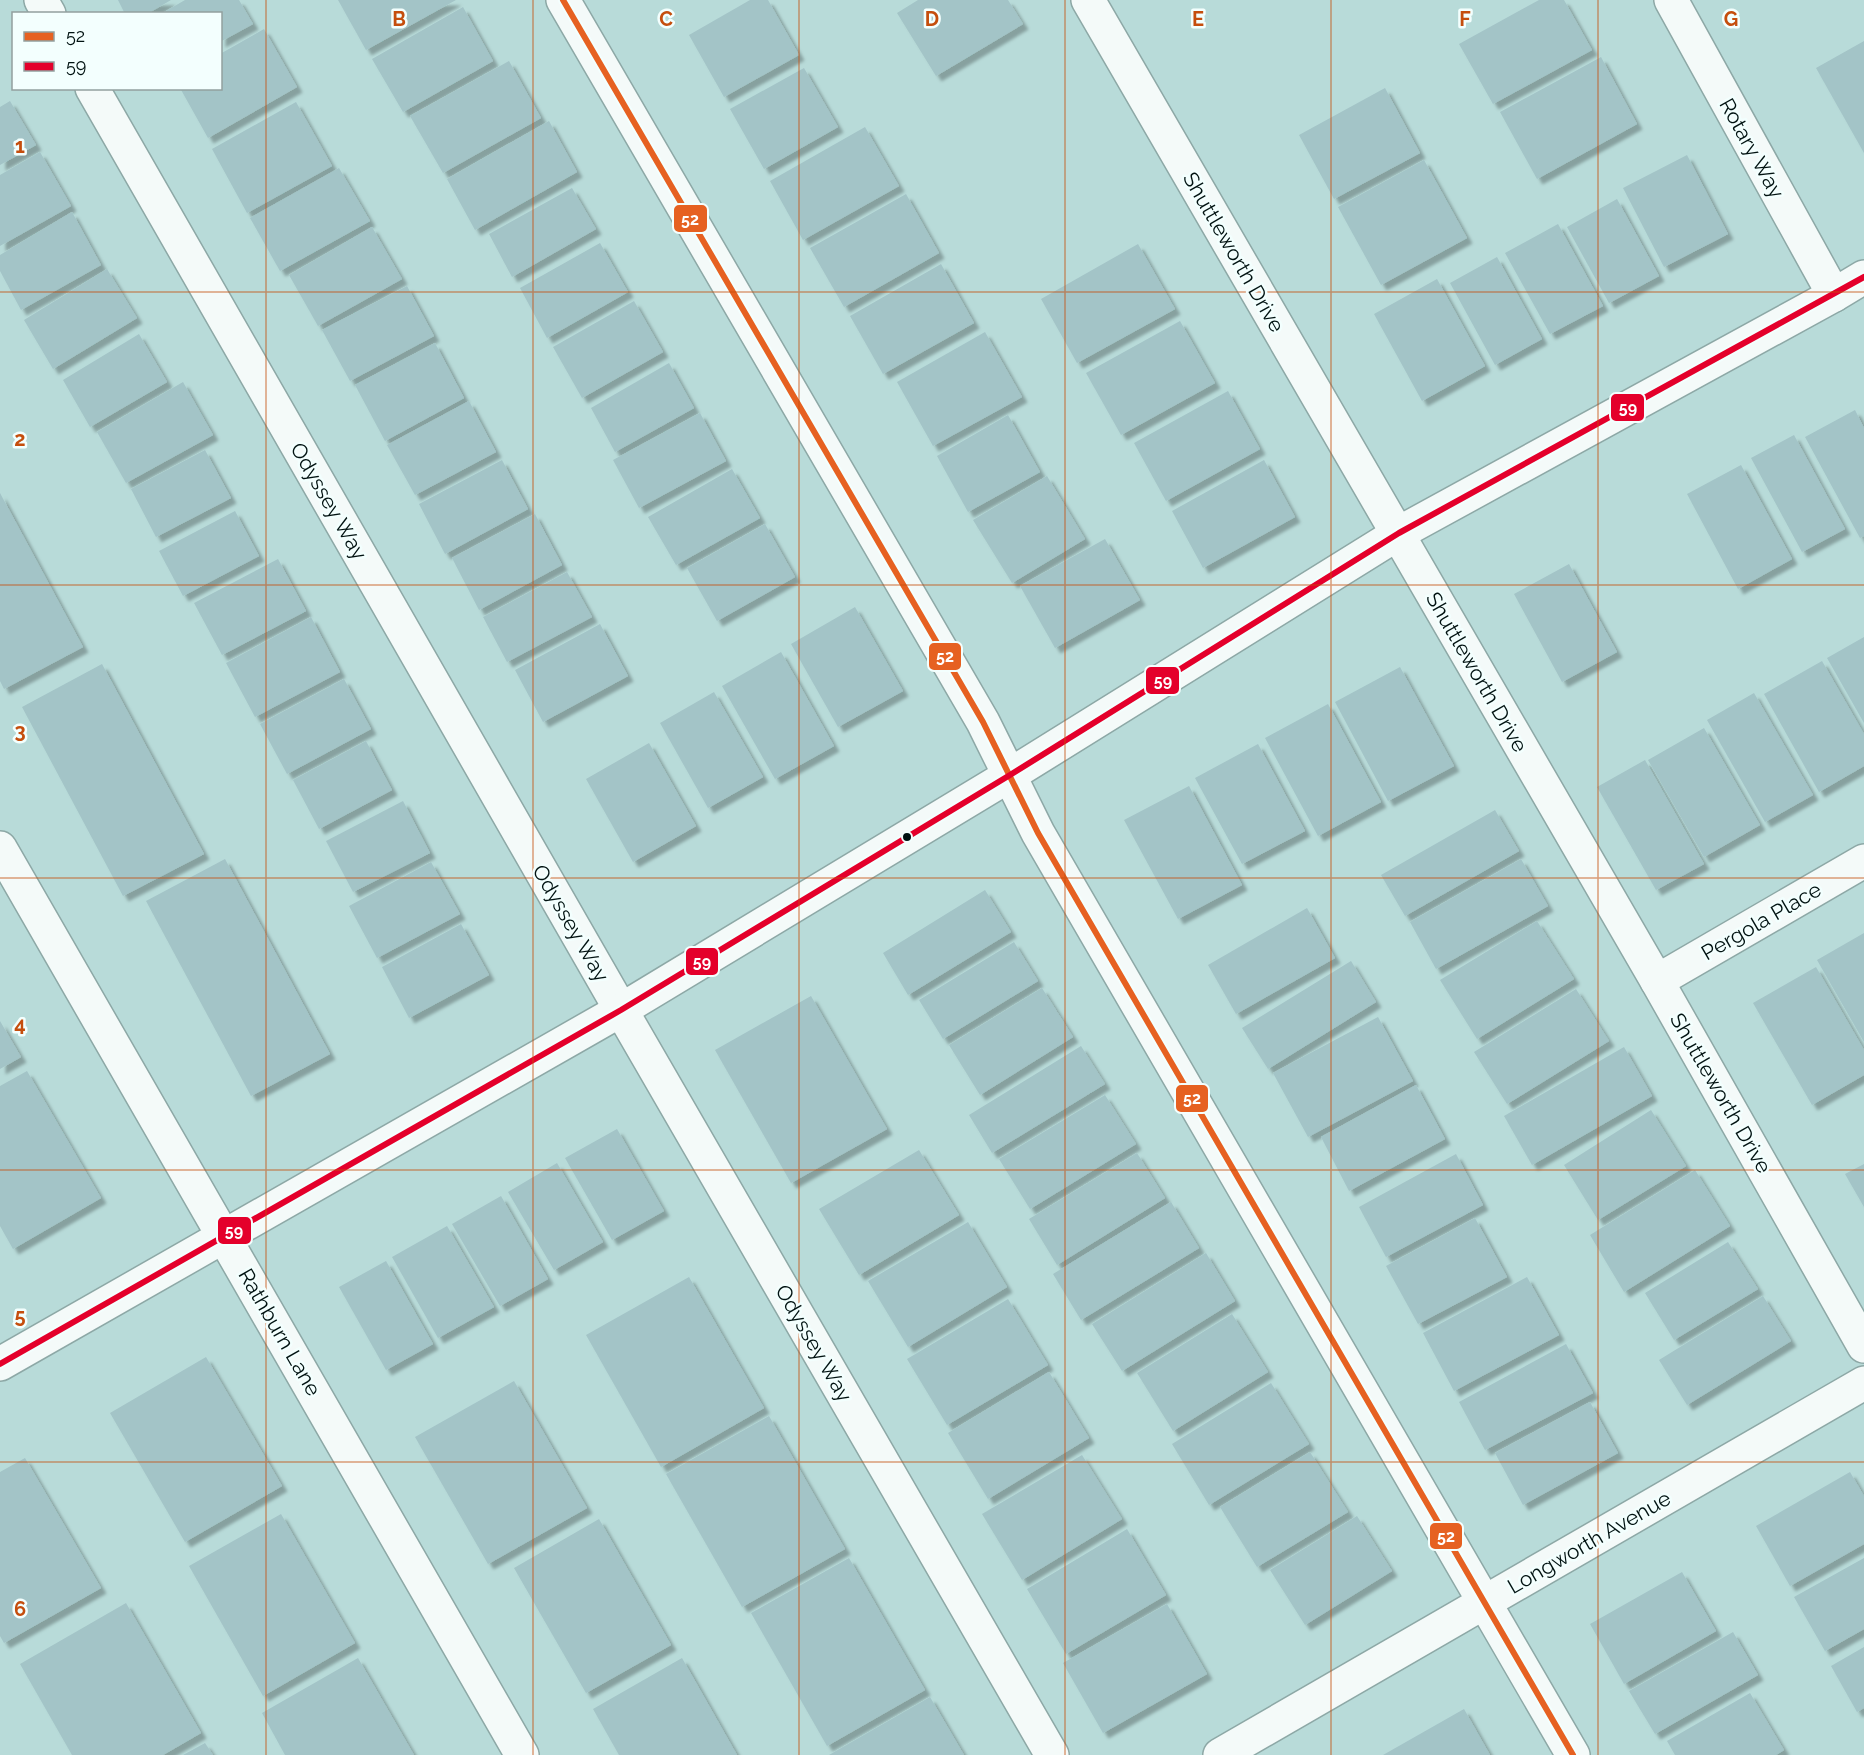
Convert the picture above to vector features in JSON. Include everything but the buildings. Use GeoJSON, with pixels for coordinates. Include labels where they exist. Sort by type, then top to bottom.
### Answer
{"type":"FeatureCollection","features":[{"type":"Feature","properties":{"kind":"street"},"geometry":{"type":"LineString","coordinates":[[563,0],[983,722],[1038,833],[1573,1755]]}},
{"type":"Feature","properties":{"kind":"street","name":"Shuttleworth Drive"},"geometry":{"type":"LineString","coordinates":[[1088,0],[1378,502],[1399,533],[1434,600],[1657,981],[1864,1346]]}},
{"type":"Feature","properties":{"kind":"street","name":"Rotary Way"},"geometry":{"type":"LineString","coordinates":[[1671,0],[1834,295]]}},
{"type":"Feature","properties":{"kind":"street","name":"Odyssey Way"},"geometry":{"type":"LineString","coordinates":[[93,90],[1052,1755]]}},
{"type":"Feature","properties":{"kind":"street"},"geometry":{"type":"LineString","coordinates":[[0,1364],[621,1010],[1010,775],[1399,533],[1864,277]]}},
{"type":"Feature","properties":{"kind":"street","name":"Rathburn Lane"},"geometry":{"type":"LineString","coordinates":[[0,848],[522,1755]]}},
{"type":"Feature","properties":{"kind":"street","name":"Pergola Place"},"geometry":{"type":"LineString","coordinates":[[1657,981],[1864,861]]}},
{"type":"Feature","properties":{"kind":"street","name":"Longworth Avenue"},"geometry":{"type":"LineString","coordinates":[[1220,1755],[1864,1383]]}},
{"type":"Feature","properties":{"kind":"transit line","name":"52"},"geometry":{"type":"LineString","coordinates":[[563,0],[983,722],[1038,833],[1573,1755]]}},
{"type":"Feature","properties":{"kind":"transit line","name":"59"},"geometry":{"type":"LineString","coordinates":[[0,1364],[621,1010],[1010,775],[1399,533],[1864,277]]}}]}
